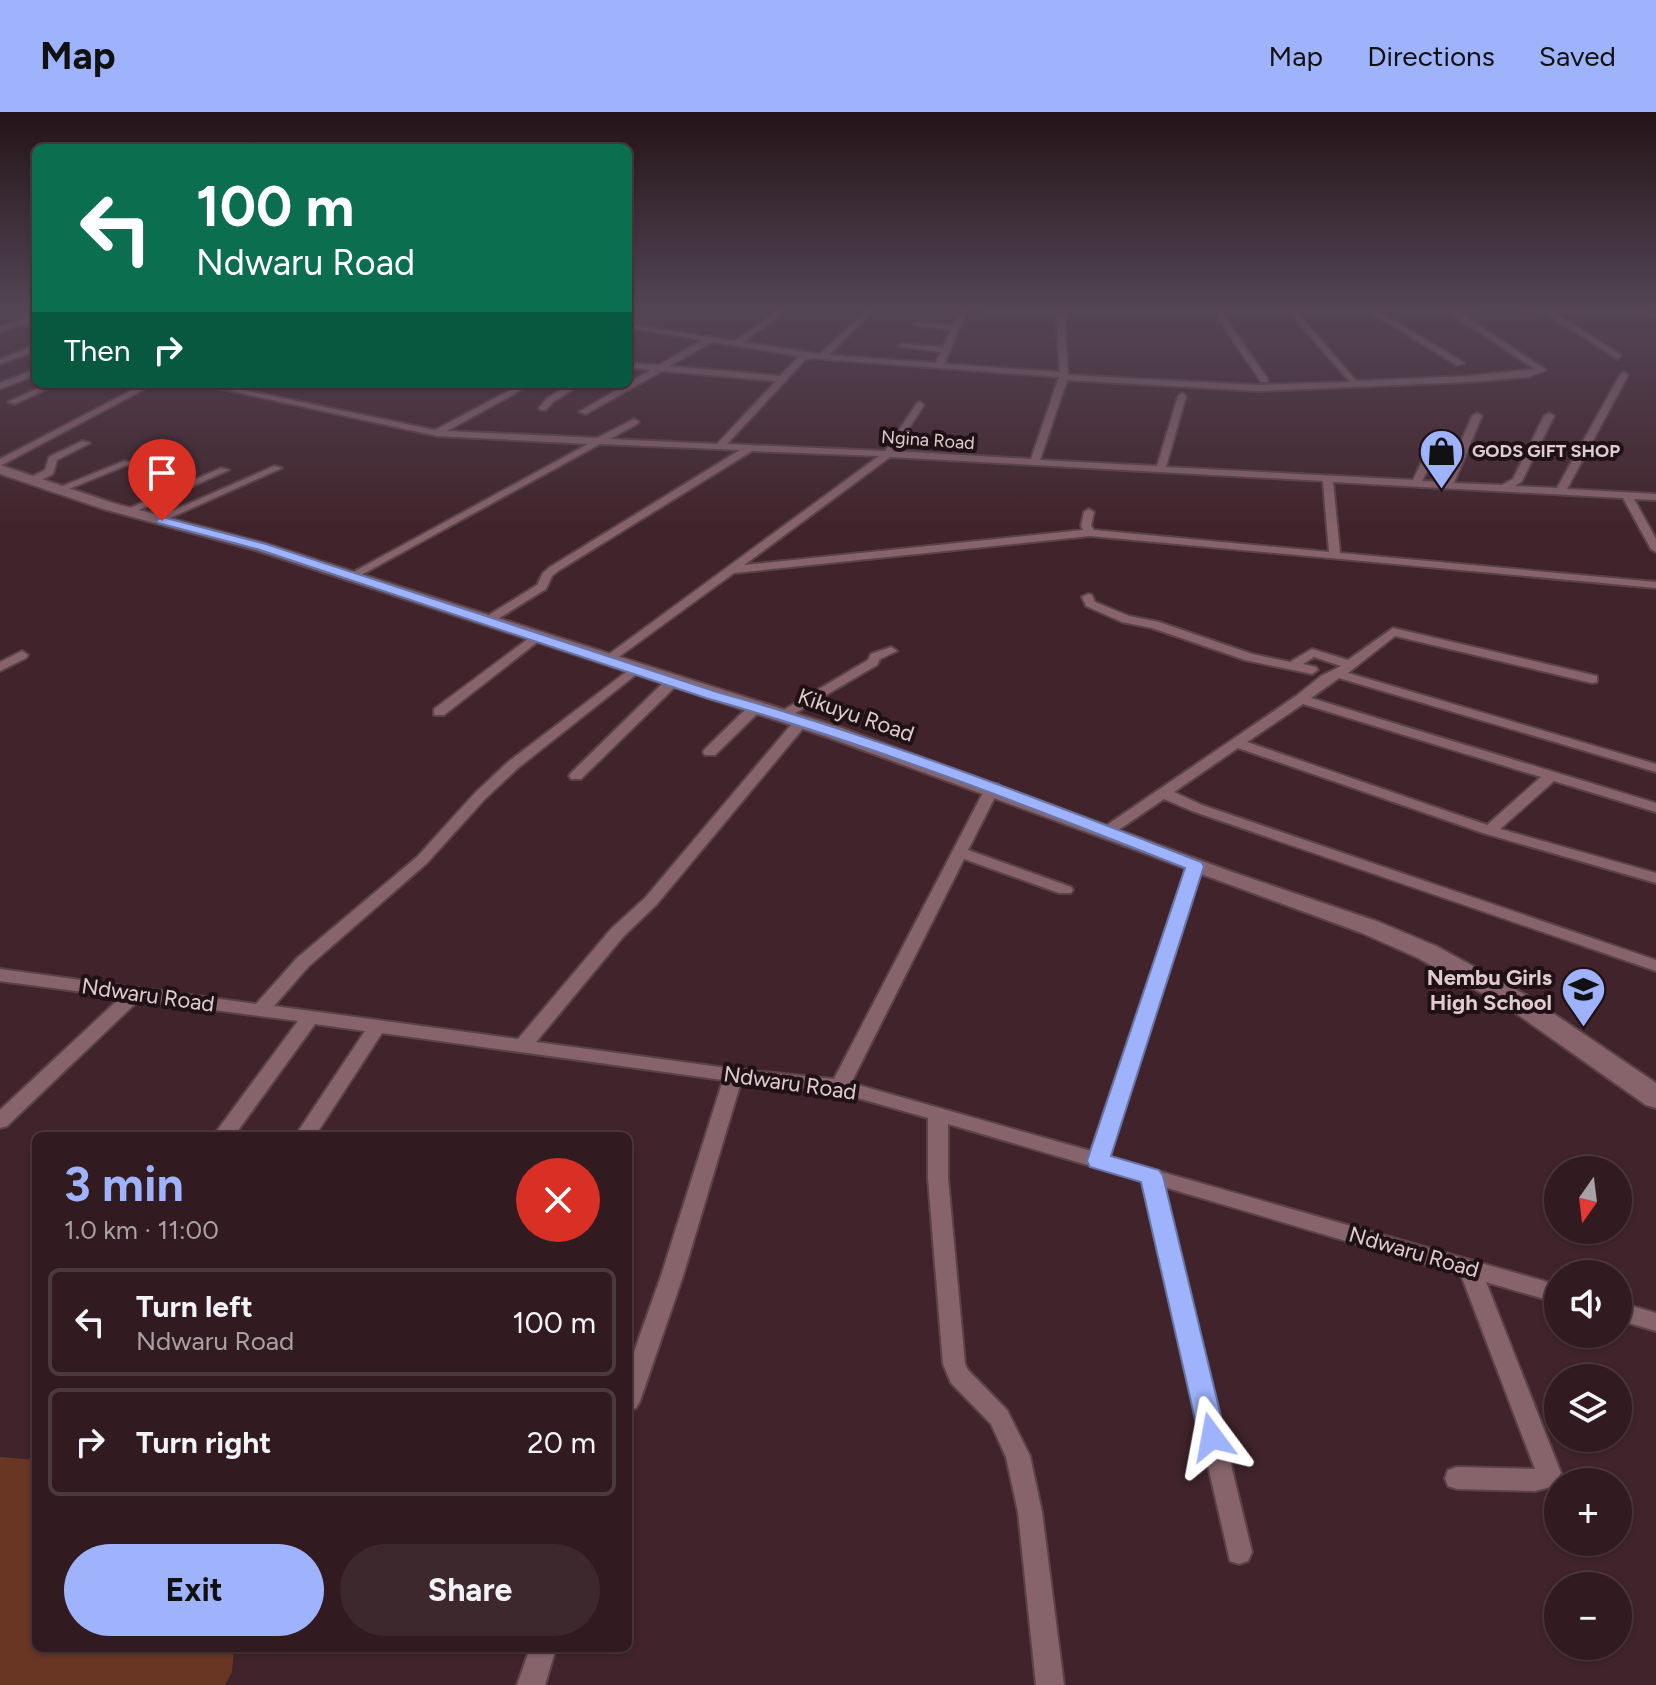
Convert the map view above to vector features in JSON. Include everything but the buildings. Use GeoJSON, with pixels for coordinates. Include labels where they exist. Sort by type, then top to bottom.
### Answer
{"type":"FeatureCollection","features":[{"type":"Feature","properties":{"kind":"main road","name":"Kikuyu Road"},"geometry":{"type":"LineString","coordinates":[[0,466],[128,511],[261,547],[791,719],[1109,830],[1195,866],[1426,951],[1558,1027],[1656,1098]]}},
{"type":"Feature","properties":{"kind":"street"},"geometry":{"type":"LineString","coordinates":[[719,447],[780,382]]}},
{"type":"Feature","properties":{"kind":"street"},"geometry":{"type":"LineString","coordinates":[[1034,463],[1062,382]]}},
{"type":"Feature","properties":{"kind":"street"},"geometry":{"type":"LineString","coordinates":[[1168,382],[1258,388],[1389,382]]}},
{"type":"Feature","properties":{"kind":"street"},"geometry":{"type":"LineString","coordinates":[[1561,491],[1620,382]]}},
{"type":"Feature","properties":{"kind":"street"},"geometry":{"type":"LineString","coordinates":[[12,402],[45,388]]}},
{"type":"Feature","properties":{"kind":"street"},"geometry":{"type":"LineString","coordinates":[[0,466],[143,388]]}},
{"type":"Feature","properties":{"kind":"street","name":"Ngina Road"},"geometry":{"type":"LineString","coordinates":[[224,388],[437,433],[888,454],[1656,497]]}},
{"type":"Feature","properties":{"kind":"street"},"geometry":{"type":"LineString","coordinates":[[244,392],[254,388]]}},
{"type":"Feature","properties":{"kind":"street"},"geometry":{"type":"LineString","coordinates":[[437,433],[521,388]]}},
{"type":"Feature","properties":{"kind":"street"},"geometry":{"type":"LineString","coordinates":[[543,408],[570,388]]}},
{"type":"Feature","properties":{"kind":"street"},"geometry":{"type":"LineString","coordinates":[[583,412],[626,388]]}},
{"type":"Feature","properties":{"kind":"street"},"geometry":{"type":"LineString","coordinates":[[1160,471],[1182,396]]}},
{"type":"Feature","properties":{"kind":"street"},"geometry":{"type":"LineString","coordinates":[[609,660],[667,614],[888,454],[920,405]]}},
{"type":"Feature","properties":{"kind":"street"},"geometry":{"type":"LineString","coordinates":[[1448,485],[1477,416]]}},
{"type":"Feature","properties":{"kind":"street"},"geometry":{"type":"LineString","coordinates":[[1505,488],[1517,481],[1549,416]]}},
{"type":"Feature","properties":{"kind":"street"},"geometry":{"type":"LineString","coordinates":[[352,577],[634,422]]}},
{"type":"Feature","properties":{"kind":"street"},"geometry":{"type":"LineString","coordinates":[[33,480],[50,472],[52,459],[85,443]]}},
{"type":"Feature","properties":{"kind":"street"},"geometry":{"type":"LineString","coordinates":[[488,621],[542,587],[547,575],[554,569],[749,449]]}},
{"type":"Feature","properties":{"kind":"street"},"geometry":{"type":"LineString","coordinates":[[1416,484],[1431,453]]}},
{"type":"Feature","properties":{"kind":"street"},"geometry":{"type":"LineString","coordinates":[[60,489],[127,463]]}},
{"type":"Feature","properties":{"kind":"street"},"geometry":{"type":"LineString","coordinates":[[159,519],[277,468]]}},
{"type":"Feature","properties":{"kind":"street"},"geometry":{"type":"LineString","coordinates":[[128,511],[224,470]]}},
{"type":"Feature","properties":{"kind":"street"},"geometry":{"type":"LineString","coordinates":[[1328,479],[1335,555]]}},
{"type":"Feature","properties":{"kind":"street"},"geometry":{"type":"LineString","coordinates":[[1627,496],[1656,549]]}},
{"type":"Feature","properties":{"kind":"street"},"geometry":{"type":"LineString","coordinates":[[1089,512],[1086,526],[1090,533]]}},
{"type":"Feature","properties":{"kind":"street"},"geometry":{"type":"LineString","coordinates":[[731,570],[1090,533],[1656,585]]}},
{"type":"Feature","properties":{"kind":"street"},"geometry":{"type":"LineString","coordinates":[[1088,597],[1090,604],[1126,619],[1155,625],[1259,659],[1312,670]]}},
{"type":"Feature","properties":{"kind":"street"},"geometry":{"type":"LineString","coordinates":[[1109,830],[1393,632],[1592,679]]}},
{"type":"Feature","properties":{"kind":"street"},"geometry":{"type":"LineString","coordinates":[[439,712],[536,637]]}},
{"type":"Feature","properties":{"kind":"street"},"geometry":{"type":"LineString","coordinates":[[524,1044],[617,933],[651,901],[791,719],[873,662],[875,657],[891,651]]}},
{"type":"Feature","properties":{"kind":"street"},"geometry":{"type":"LineString","coordinates":[[1294,665],[1308,653],[1343,669],[1656,768]]}},
{"type":"Feature","properties":{"kind":"street"},"geometry":{"type":"LineString","coordinates":[[0,667],[22,655]]}},
{"type":"Feature","properties":{"kind":"street"},"geometry":{"type":"LineString","coordinates":[[261,1010],[297,968],[422,860],[513,765],[634,670]]}},
{"type":"Feature","properties":{"kind":"street"},"geometry":{"type":"LineString","coordinates":[[576,776],[672,682]]}},
{"type":"Feature","properties":{"kind":"street"},"geometry":{"type":"LineString","coordinates":[[1301,699],[1656,808]]}},
{"type":"Feature","properties":{"kind":"street"},"geometry":{"type":"LineString","coordinates":[[710,752],[755,708]]}},
{"type":"Feature","properties":{"kind":"street"},"geometry":{"type":"LineString","coordinates":[[1237,743],[1490,830],[1656,878]]}},
{"type":"Feature","properties":{"kind":"street"},"geometry":{"type":"LineString","coordinates":[[1490,830],[1552,776]]}},
{"type":"Feature","properties":{"kind":"street"},"geometry":{"type":"LineString","coordinates":[[840,1086],[993,787]]}},
{"type":"Feature","properties":{"kind":"street"},"geometry":{"type":"LineString","coordinates":[[1163,793],[1197,808],[1656,966]]}},
{"type":"Feature","properties":{"kind":"street"},"geometry":{"type":"LineString","coordinates":[[958,852],[1065,890]]}},
{"type":"Feature","properties":{"kind":"street"},"geometry":{"type":"LineString","coordinates":[[1098,1161],[1195,866]]}},
{"type":"Feature","properties":{"kind":"street","name":"Ndwaru Road"},"geometry":{"type":"LineString","coordinates":[[0,975],[309,1019],[378,1025],[734,1075],[840,1086],[1544,1290]]}},
{"type":"Feature","properties":{"kind":"street"},"geometry":{"type":"LineString","coordinates":[[0,1121],[136,993]]}},
{"type":"Feature","properties":{"kind":"street"},"geometry":{"type":"LineString","coordinates":[[226,1132],[309,1019]]}},
{"type":"Feature","properties":{"kind":"street"},"geometry":{"type":"LineString","coordinates":[[308,1132],[378,1025]]}},
{"type":"Feature","properties":{"kind":"street"},"geometry":{"type":"LineString","coordinates":[[632,1390],[672,1276],[734,1075]]}},
{"type":"Feature","properties":{"kind":"street"},"geometry":{"type":"LineString","coordinates":[[938,1114],[938,1178],[954,1364],[959,1376],[999,1417],[1018,1456],[1030,1512],[1050,1685]]}},
{"type":"Feature","properties":{"kind":"street"},"geometry":{"type":"LineString","coordinates":[[1151,1176],[1239,1552]]}},
{"type":"Feature","properties":{"kind":"street"},"geometry":{"type":"LineString","coordinates":[[1457,1478],[1535,1480],[1545,1478],[1549,1473],[1470,1269]]}},
{"type":"Feature","properties":{"kind":"street"},"geometry":{"type":"LineString","coordinates":[[1632,1315],[1656,1322]]}},
{"type":"Feature","properties":{"kind":"street"},"geometry":{"type":"LineString","coordinates":[[531,1685],[542,1652]]}},
{"type":"Feature","properties":{"kind":"shaded area"},"geometry":{"type":"Polygon","coordinates":[[[0,1457],[32,1460],[32,1652],[234,1652],[232,1672],[225,1685],[0,1685],[0,1457]]]}},
{"type":"Feature","properties":{"kind":"place","name":"GODS GIFT SHOP"},"geometry":{"type":"Point","coordinates":[1441,490]}},
{"type":"Feature","properties":{"kind":"place","name":"Nembu Girls High School"},"geometry":{"type":"Point","coordinates":[1583,1029]}},
{"type":"Feature","properties":{"kind":"route"},"geometry":{"type":"LineString","coordinates":[[162,521],[261,547],[634,670],[782,715],[993,787],[1195,866],[1098,1161],[1151,1176],[1212,1437]]}}]}
